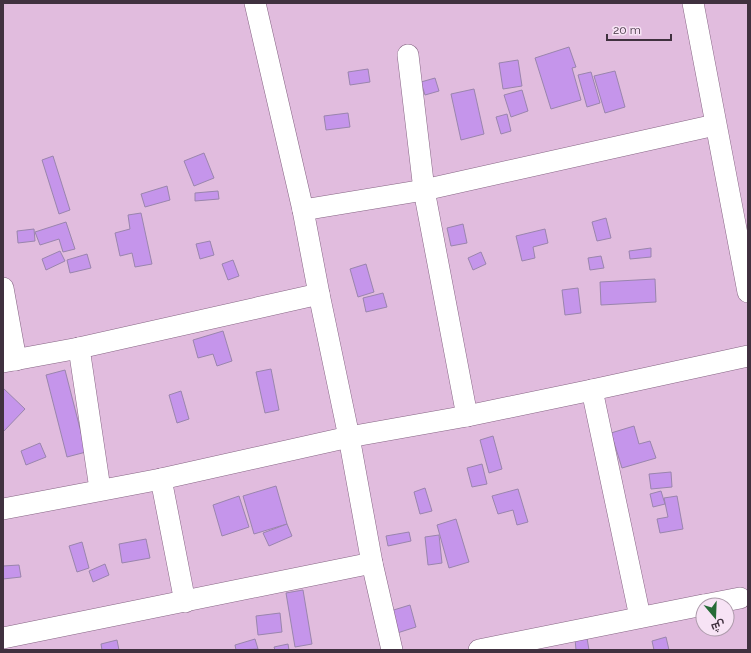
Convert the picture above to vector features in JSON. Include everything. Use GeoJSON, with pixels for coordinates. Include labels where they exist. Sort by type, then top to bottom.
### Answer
{"type":"FeatureCollection","features":[{"type":"Feature","properties":{"kind":"street"},"geometry":{"type":"LineString","coordinates":[[255,3],[303,210],[349,437],[372,563],[392,650]]}},
{"type":"Feature","properties":{"kind":"street"},"geometry":{"type":"LineString","coordinates":[[693,3],[748,292]]}},
{"type":"Feature","properties":{"kind":"street"},"geometry":{"type":"LineString","coordinates":[[408,55],[424,190],[467,416]]}},
{"type":"Feature","properties":{"kind":"street"},"geometry":{"type":"LineString","coordinates":[[303,210],[424,190],[715,125]]}},
{"type":"Feature","properties":{"kind":"street"},"geometry":{"type":"LineString","coordinates":[[3,288],[9,361],[79,348],[319,294]]}},
{"type":"Feature","properties":{"kind":"street"},"geometry":{"type":"LineString","coordinates":[[79,348],[100,489]]}},
{"type":"Feature","properties":{"kind":"street"},"geometry":{"type":"LineString","coordinates":[[3,509],[100,489],[161,479],[349,437],[467,416],[748,356]]}},
{"type":"Feature","properties":{"kind":"street"},"geometry":{"type":"LineString","coordinates":[[592,390],[640,617]]}},
{"type":"Feature","properties":{"kind":"street"},"geometry":{"type":"LineString","coordinates":[[161,479],[185,602]]}},
{"type":"Feature","properties":{"kind":"street"},"geometry":{"type":"LineString","coordinates":[[3,638],[34,641],[185,602],[372,563]]}},
{"type":"Feature","properties":{"kind":"street"},"geometry":{"type":"LineString","coordinates":[[735,599],[740,598]]}},
{"type":"Feature","properties":{"kind":"street"},"geometry":{"type":"LineString","coordinates":[[479,650],[520,646],[640,617],[695,607]]}},
{"type":"Feature","properties":{"kind":"building"},"geometry":{"type":"Polygon","coordinates":[[[569,47],[576,67],[572,68],[581,100],[551,109],[535,58],[569,47]]]}},
{"type":"Feature","properties":{"kind":"building"},"geometry":{"type":"Polygon","coordinates":[[[518,60],[522,86],[503,89],[499,63],[518,60]]]}},
{"type":"Feature","properties":{"kind":"building"},"geometry":{"type":"Polygon","coordinates":[[[368,69],[370,82],[350,85],[348,72],[368,69]]]}},
{"type":"Feature","properties":{"kind":"building"},"geometry":{"type":"Polygon","coordinates":[[[615,71],[625,107],[605,113],[594,76],[615,71]]]}},
{"type":"Feature","properties":{"kind":"building"},"geometry":{"type":"Polygon","coordinates":[[[591,72],[600,103],[587,107],[578,75],[591,72]]]}},
{"type":"Feature","properties":{"kind":"building"},"geometry":{"type":"Polygon","coordinates":[[[435,78],[439,91],[425,95],[421,82],[435,78]]]}},
{"type":"Feature","properties":{"kind":"building"},"geometry":{"type":"Polygon","coordinates":[[[474,89],[484,134],[461,140],[451,94],[474,89]]]}},
{"type":"Feature","properties":{"kind":"building"},"geometry":{"type":"Polygon","coordinates":[[[522,90],[528,111],[511,117],[504,95],[522,90]]]}},
{"type":"Feature","properties":{"kind":"building"},"geometry":{"type":"Polygon","coordinates":[[[348,113],[350,127],[326,130],[324,116],[348,113]]]}},
{"type":"Feature","properties":{"kind":"building"},"geometry":{"type":"Polygon","coordinates":[[[507,114],[511,131],[501,134],[496,117],[507,114]]]}},
{"type":"Feature","properties":{"kind":"building"},"geometry":{"type":"Polygon","coordinates":[[[204,153],[214,178],[194,186],[184,161],[204,153]]]}},
{"type":"Feature","properties":{"kind":"building"},"geometry":{"type":"Polygon","coordinates":[[[53,156],[70,210],[59,214],[42,160],[53,156]]]}},
{"type":"Feature","properties":{"kind":"building"},"geometry":{"type":"Polygon","coordinates":[[[167,186],[170,200],[145,207],[141,194],[167,186]]]}},
{"type":"Feature","properties":{"kind":"building"},"geometry":{"type":"Polygon","coordinates":[[[218,191],[219,199],[195,201],[195,193],[218,191]]]}},
{"type":"Feature","properties":{"kind":"building"},"geometry":{"type":"Polygon","coordinates":[[[141,213],[152,264],[135,267],[132,253],[120,256],[115,233],[130,229],[128,215],[141,213]]]}},
{"type":"Feature","properties":{"kind":"building"},"geometry":{"type":"Polygon","coordinates":[[[606,218],[611,238],[597,241],[592,222],[606,218]]]}},
{"type":"Feature","properties":{"kind":"building"},"geometry":{"type":"Polygon","coordinates":[[[66,222],[75,249],[63,252],[59,239],[40,245],[35,232],[66,222]]]}},
{"type":"Feature","properties":{"kind":"building"},"geometry":{"type":"Polygon","coordinates":[[[463,224],[467,243],[451,246],[447,228],[463,224]]]}},
{"type":"Feature","properties":{"kind":"building"},"geometry":{"type":"Polygon","coordinates":[[[34,229],[35,241],[18,243],[17,231],[34,229]]]}},
{"type":"Feature","properties":{"kind":"building"},"geometry":{"type":"Polygon","coordinates":[[[545,229],[548,243],[533,247],[535,258],[522,261],[516,236],[545,229]]]}},
{"type":"Feature","properties":{"kind":"building"},"geometry":{"type":"Polygon","coordinates":[[[210,241],[214,255],[200,259],[196,244],[210,241]]]}},
{"type":"Feature","properties":{"kind":"building"},"geometry":{"type":"Polygon","coordinates":[[[651,248],[651,257],[630,259],[629,251],[651,248]]]}},
{"type":"Feature","properties":{"kind":"building"},"geometry":{"type":"Polygon","coordinates":[[[60,251],[65,261],[46,270],[42,259],[60,251]]]}},
{"type":"Feature","properties":{"kind":"building"},"geometry":{"type":"Polygon","coordinates":[[[481,252],[486,264],[473,270],[468,258],[481,252]]]}},
{"type":"Feature","properties":{"kind":"building"},"geometry":{"type":"Polygon","coordinates":[[[87,254],[91,268],[70,273],[67,260],[87,254]]]}},
{"type":"Feature","properties":{"kind":"building"},"geometry":{"type":"Polygon","coordinates":[[[601,256],[604,268],[590,270],[588,258],[601,256]]]}},
{"type":"Feature","properties":{"kind":"building"},"geometry":{"type":"Polygon","coordinates":[[[233,260],[239,276],[228,280],[222,264],[233,260]]]}},
{"type":"Feature","properties":{"kind":"building"},"geometry":{"type":"Polygon","coordinates":[[[366,264],[374,292],[358,297],[350,269],[366,264]]]}},
{"type":"Feature","properties":{"kind":"building"},"geometry":{"type":"Polygon","coordinates":[[[655,279],[656,302],[601,305],[600,282],[655,279]]]}},
{"type":"Feature","properties":{"kind":"building"},"geometry":{"type":"Polygon","coordinates":[[[578,288],[581,313],[565,315],[562,290],[578,288]]]}},
{"type":"Feature","properties":{"kind":"building"},"geometry":{"type":"Polygon","coordinates":[[[383,293],[387,307],[366,312],[363,298],[383,293]]]}},
{"type":"Feature","properties":{"kind":"building"},"geometry":{"type":"Polygon","coordinates":[[[223,331],[232,361],[217,366],[213,354],[198,358],[193,340],[223,331]]]}},
{"type":"Feature","properties":{"kind":"building"},"geometry":{"type":"Polygon","coordinates":[[[271,369],[279,410],[265,413],[256,372],[271,369]]]}},
{"type":"Feature","properties":{"kind":"building"},"geometry":{"type":"Polygon","coordinates":[[[65,370],[86,452],[67,457],[46,375],[65,370]]]}},
{"type":"Feature","properties":{"kind":"building"},"geometry":{"type":"Polygon","coordinates":[[[3,388],[25,409],[3,432],[3,388]]]}},
{"type":"Feature","properties":{"kind":"building"},"geometry":{"type":"Polygon","coordinates":[[[181,391],[189,419],[177,423],[169,395],[181,391]]]}},
{"type":"Feature","properties":{"kind":"building"},"geometry":{"type":"Polygon","coordinates":[[[634,426],[639,444],[650,441],[656,458],[622,468],[611,433],[634,426]]]}},
{"type":"Feature","properties":{"kind":"building"},"geometry":{"type":"Polygon","coordinates":[[[493,436],[502,469],[489,473],[480,440],[493,436]]]}},
{"type":"Feature","properties":{"kind":"building"},"geometry":{"type":"Polygon","coordinates":[[[40,443],[46,457],[26,465],[21,451],[40,443]]]}},
{"type":"Feature","properties":{"kind":"building"},"geometry":{"type":"Polygon","coordinates":[[[482,464],[487,484],[472,487],[467,468],[482,464]]]}},
{"type":"Feature","properties":{"kind":"building"},"geometry":{"type":"Polygon","coordinates":[[[671,472],[672,487],[651,489],[649,474],[671,472]]]}},
{"type":"Feature","properties":{"kind":"building"},"geometry":{"type":"Polygon","coordinates":[[[276,486],[287,524],[254,534],[243,496],[276,486]]]}},
{"type":"Feature","properties":{"kind":"building"},"geometry":{"type":"Polygon","coordinates":[[[425,488],[432,511],[420,514],[414,492],[425,488]]]}},
{"type":"Feature","properties":{"kind":"building"},"geometry":{"type":"Polygon","coordinates":[[[518,489],[528,522],[517,525],[513,510],[498,514],[492,496],[518,489]]]}},
{"type":"Feature","properties":{"kind":"building"},"geometry":{"type":"Polygon","coordinates":[[[661,491],[665,504],[653,507],[650,494],[661,491]]]}},
{"type":"Feature","properties":{"kind":"building"},"geometry":{"type":"Polygon","coordinates":[[[239,496],[249,527],[222,536],[213,505],[239,496]]]}},
{"type":"Feature","properties":{"kind":"building"},"geometry":{"type":"Polygon","coordinates":[[[677,496],[683,529],[660,533],[657,519],[668,517],[664,498],[677,496]]]}},
{"type":"Feature","properties":{"kind":"building"},"geometry":{"type":"Polygon","coordinates":[[[456,519],[469,562],[449,568],[437,525],[456,519]]]}},
{"type":"Feature","properties":{"kind":"building"},"geometry":{"type":"Polygon","coordinates":[[[287,524],[292,536],[269,546],[263,533],[287,524]]]}},
{"type":"Feature","properties":{"kind":"building"},"geometry":{"type":"Polygon","coordinates":[[[409,532],[411,541],[388,546],[386,536],[409,532]]]}},
{"type":"Feature","properties":{"kind":"building"},"geometry":{"type":"Polygon","coordinates":[[[439,535],[442,563],[428,565],[425,537],[439,535]]]}},
{"type":"Feature","properties":{"kind":"building"},"geometry":{"type":"Polygon","coordinates":[[[146,539],[150,558],[122,563],[119,544],[146,539]]]}},
{"type":"Feature","properties":{"kind":"building"},"geometry":{"type":"Polygon","coordinates":[[[82,542],[89,568],[77,572],[69,546],[82,542]]]}},
{"type":"Feature","properties":{"kind":"building"},"geometry":{"type":"Polygon","coordinates":[[[105,564],[109,575],[93,582],[89,571],[105,564]]]}},
{"type":"Feature","properties":{"kind":"building"},"geometry":{"type":"Polygon","coordinates":[[[19,565],[21,577],[3,579],[3,566],[19,565]]]}},
{"type":"Feature","properties":{"kind":"building"},"geometry":{"type":"Polygon","coordinates":[[[303,590],[312,644],[295,647],[286,593],[303,590]]]}},
{"type":"Feature","properties":{"kind":"building"},"geometry":{"type":"Polygon","coordinates":[[[410,605],[416,627],[394,634],[387,612],[410,605]]]}},
{"type":"Feature","properties":{"kind":"building"},"geometry":{"type":"Polygon","coordinates":[[[280,613],[282,632],[258,635],[256,616],[280,613]]]}},
{"type":"Feature","properties":{"kind":"building"},"geometry":{"type":"Polygon","coordinates":[[[666,637],[669,650],[654,650],[652,641],[666,637]]]}},
{"type":"Feature","properties":{"kind":"building"},"geometry":{"type":"Polygon","coordinates":[[[587,638],[589,650],[576,650],[575,639],[587,638]]]}},
{"type":"Feature","properties":{"kind":"building"},"geometry":{"type":"Polygon","coordinates":[[[255,639],[258,649],[236,650],[235,645],[255,639]]]}},
{"type":"Feature","properties":{"kind":"building"},"geometry":{"type":"Polygon","coordinates":[[[117,640],[119,650],[102,650],[101,644],[117,640]]]}},
{"type":"Feature","properties":{"kind":"building"},"geometry":{"type":"Polygon","coordinates":[[[288,644],[289,650],[275,650],[274,647],[288,644]]]}}]}
